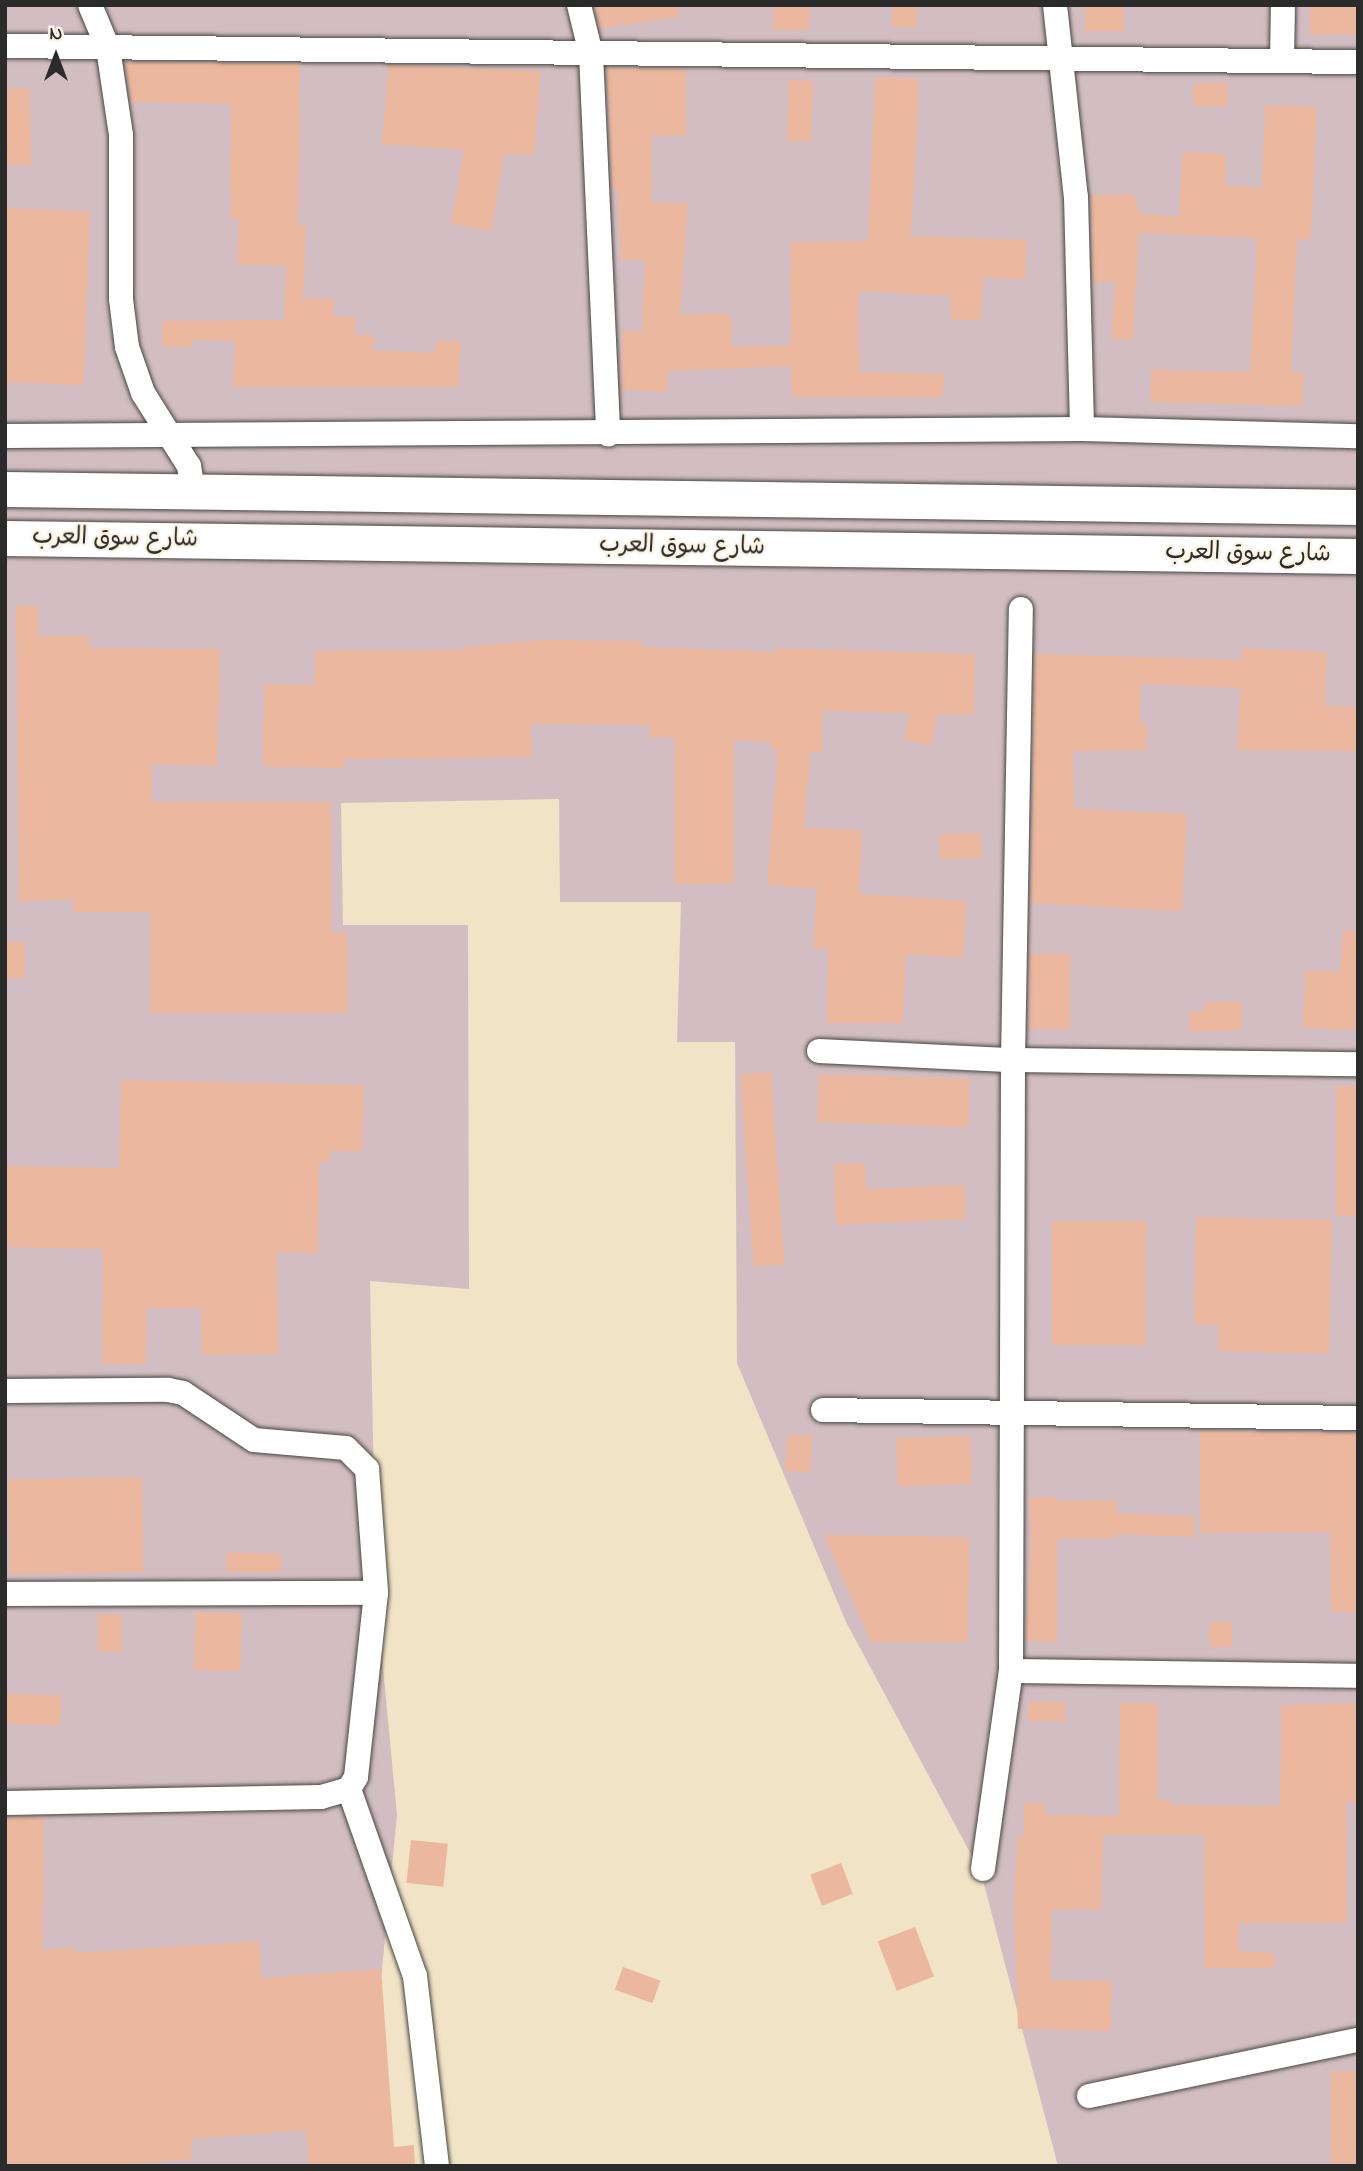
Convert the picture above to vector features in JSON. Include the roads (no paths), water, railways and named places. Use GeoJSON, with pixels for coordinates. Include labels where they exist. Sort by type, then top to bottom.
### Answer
{"type":"FeatureCollection","features":[{"type":"Feature","properties":{"kind":"main road"},"geometry":{"type":"LineString","coordinates":[[5,489],[1358,507]]}},
{"type":"Feature","properties":{"kind":"main road","name":"شارع سوق العرب"},"geometry":{"type":"LineString","coordinates":[[5,538],[1358,556]]}},
{"type":"Feature","properties":{"kind":"street"},"geometry":{"type":"LineString","coordinates":[[90,5],[108,48],[121,135],[123,324],[143,393],[189,466],[194,491]]}},
{"type":"Feature","properties":{"kind":"street"},"geometry":{"type":"LineString","coordinates":[[579,5],[591,54],[608,435]]}},
{"type":"Feature","properties":{"kind":"street"},"geometry":{"type":"LineString","coordinates":[[1055,5],[1064,58],[1077,209],[1082,429]]}},
{"type":"Feature","properties":{"kind":"street"},"geometry":{"type":"LineString","coordinates":[[1282,61],[1283,5]]}},
{"type":"Feature","properties":{"kind":"street"},"geometry":{"type":"LineString","coordinates":[[5,46],[1358,62]]}},
{"type":"Feature","properties":{"kind":"street"},"geometry":{"type":"LineString","coordinates":[[5,436],[608,435],[1082,429],[1358,436]]}},
{"type":"Feature","properties":{"kind":"street"},"geometry":{"type":"LineString","coordinates":[[983,1868],[1011,1671],[1013,1060],[1021,609]]}},
{"type":"Feature","properties":{"kind":"street"},"geometry":{"type":"LineString","coordinates":[[819,1051],[1013,1060],[1358,1064]]}},
{"type":"Feature","properties":{"kind":"street"},"geometry":{"type":"LineString","coordinates":[[5,1391],[167,1390],[183,1393],[254,1440],[346,1448],[368,1469],[376,1593],[356,1777],[349,1789],[321,1797],[5,1803]]}},
{"type":"Feature","properties":{"kind":"street"},"geometry":{"type":"LineString","coordinates":[[823,1410],[1358,1418]]}},
{"type":"Feature","properties":{"kind":"street"},"geometry":{"type":"LineString","coordinates":[[5,1594],[376,1593]]}},
{"type":"Feature","properties":{"kind":"street"},"geometry":{"type":"LineString","coordinates":[[1011,1671],[1358,1676]]}},
{"type":"Feature","properties":{"kind":"street"},"geometry":{"type":"LineString","coordinates":[[349,1789],[415,1976],[437,2166]]}},
{"type":"Feature","properties":{"kind":"street"},"geometry":{"type":"LineString","coordinates":[[1089,2096],[1358,2040]]}}]}
